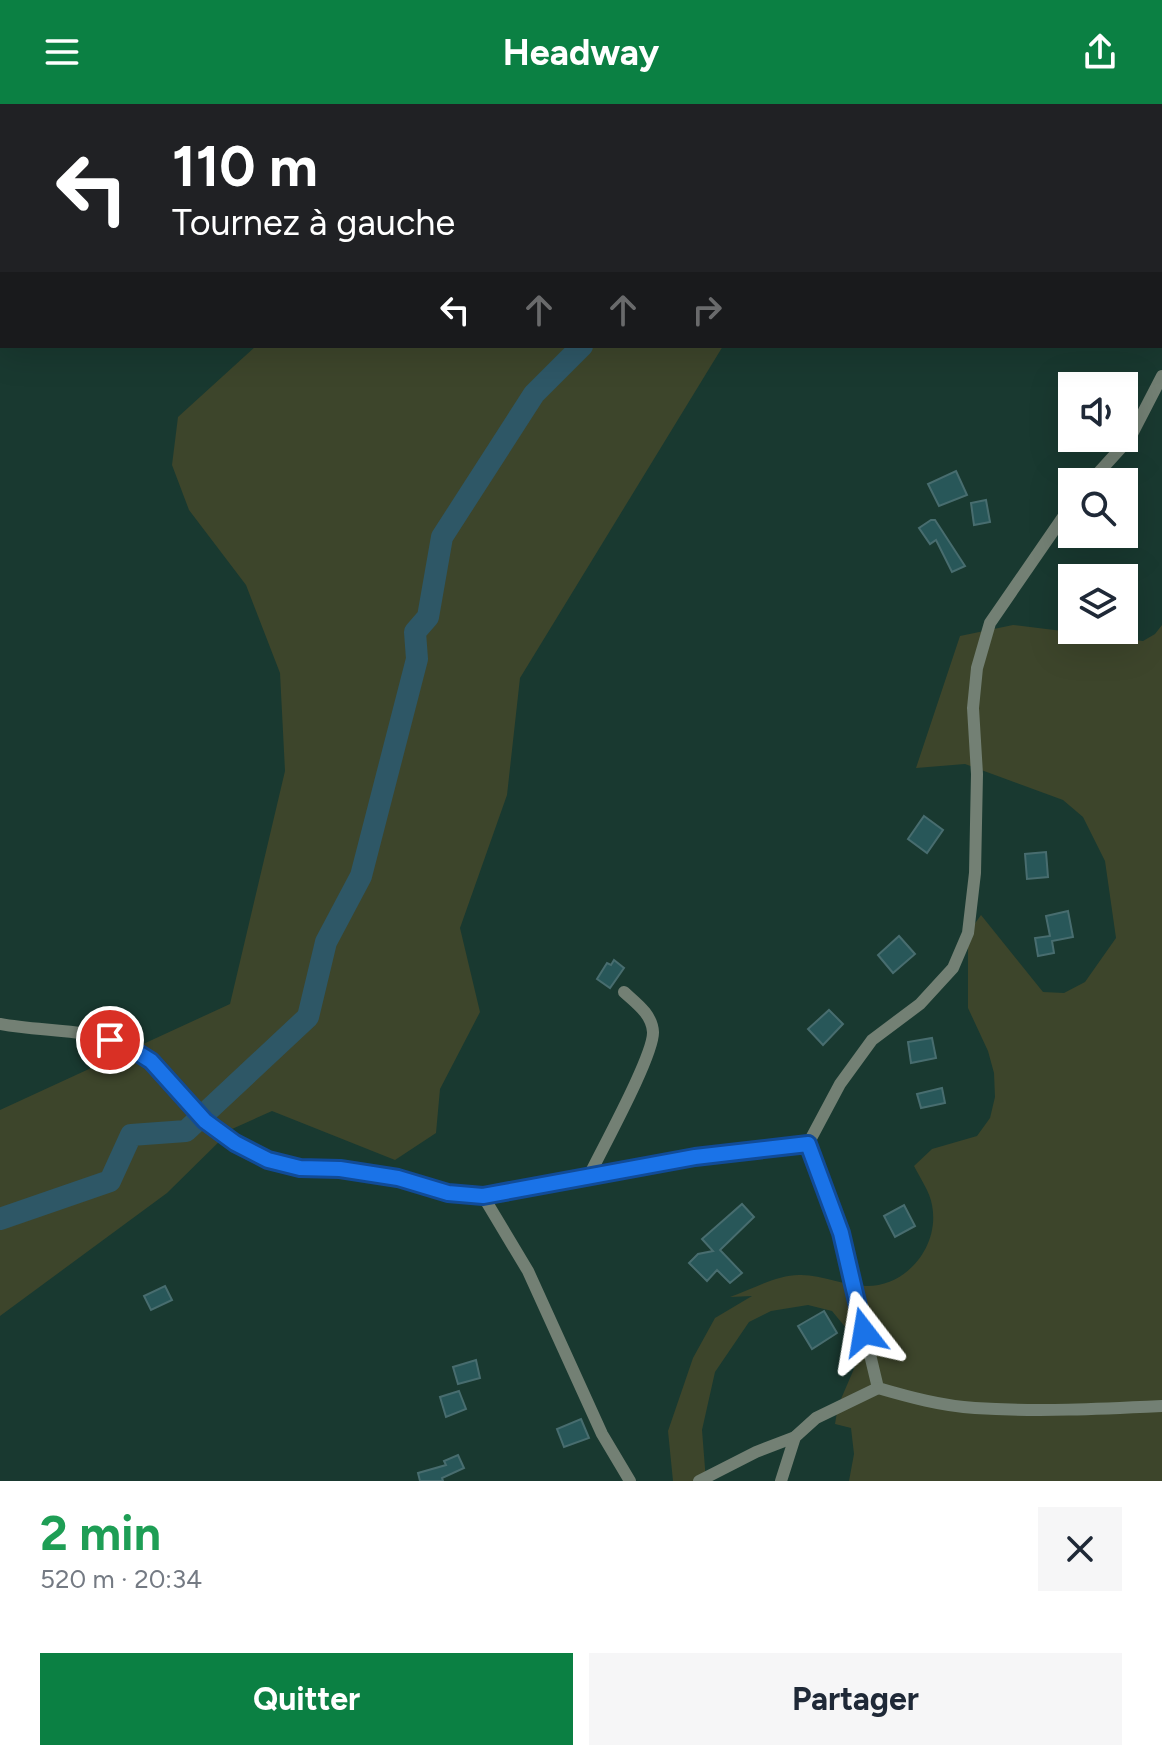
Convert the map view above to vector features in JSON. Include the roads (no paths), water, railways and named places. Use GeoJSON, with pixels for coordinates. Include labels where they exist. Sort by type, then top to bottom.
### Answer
{"type":"FeatureCollection","features":[{"type":"Feature","properties":{"kind":"street"},"geometry":{"type":"LineString","coordinates":[[1103,468],[1130,438],[1162,376]]}},
{"type":"Feature","properties":{"kind":"street"},"geometry":{"type":"LineString","coordinates":[[878,1388],[841,1233],[808,1144],[840,1084],[872,1040],[920,1004],[945,977],[953,968],[968,933],[975,873],[977,774],[973,708],[977,668],[990,623],[1058,524]]}},
{"type":"Feature","properties":{"kind":"street"},"geometry":{"type":"LineString","coordinates":[[589,1176],[646,1058],[653,1032],[648,1014],[624,992]]}},
{"type":"Feature","properties":{"kind":"street"},"geometry":{"type":"LineString","coordinates":[[0,1024],[93,1034],[127,1046],[151,1061],[205,1121],[235,1143],[268,1160],[300,1168],[340,1169],[398,1178],[448,1193],[483,1196],[695,1157],[808,1144]]}},
{"type":"Feature","properties":{"kind":"street"},"geometry":{"type":"LineString","coordinates":[[483,1196],[528,1271],[602,1434],[630,1481]]}},
{"type":"Feature","properties":{"kind":"street"},"geometry":{"type":"LineString","coordinates":[[699,1481],[756,1452],[795,1437],[816,1418],[878,1388],[973,1408],[1162,1406]]}},
{"type":"Feature","properties":{"kind":"street"},"geometry":{"type":"LineString","coordinates":[[781,1481],[795,1437]]}},
{"type":"Feature","properties":{"kind":"waterway"},"geometry":{"type":"LineString","coordinates":[[0,1219],[110,1181],[131,1135],[186,1131],[308,1017],[326,942],[361,876],[417,659],[415,632],[428,617],[442,537],[534,394],[580,348]]}}]}
